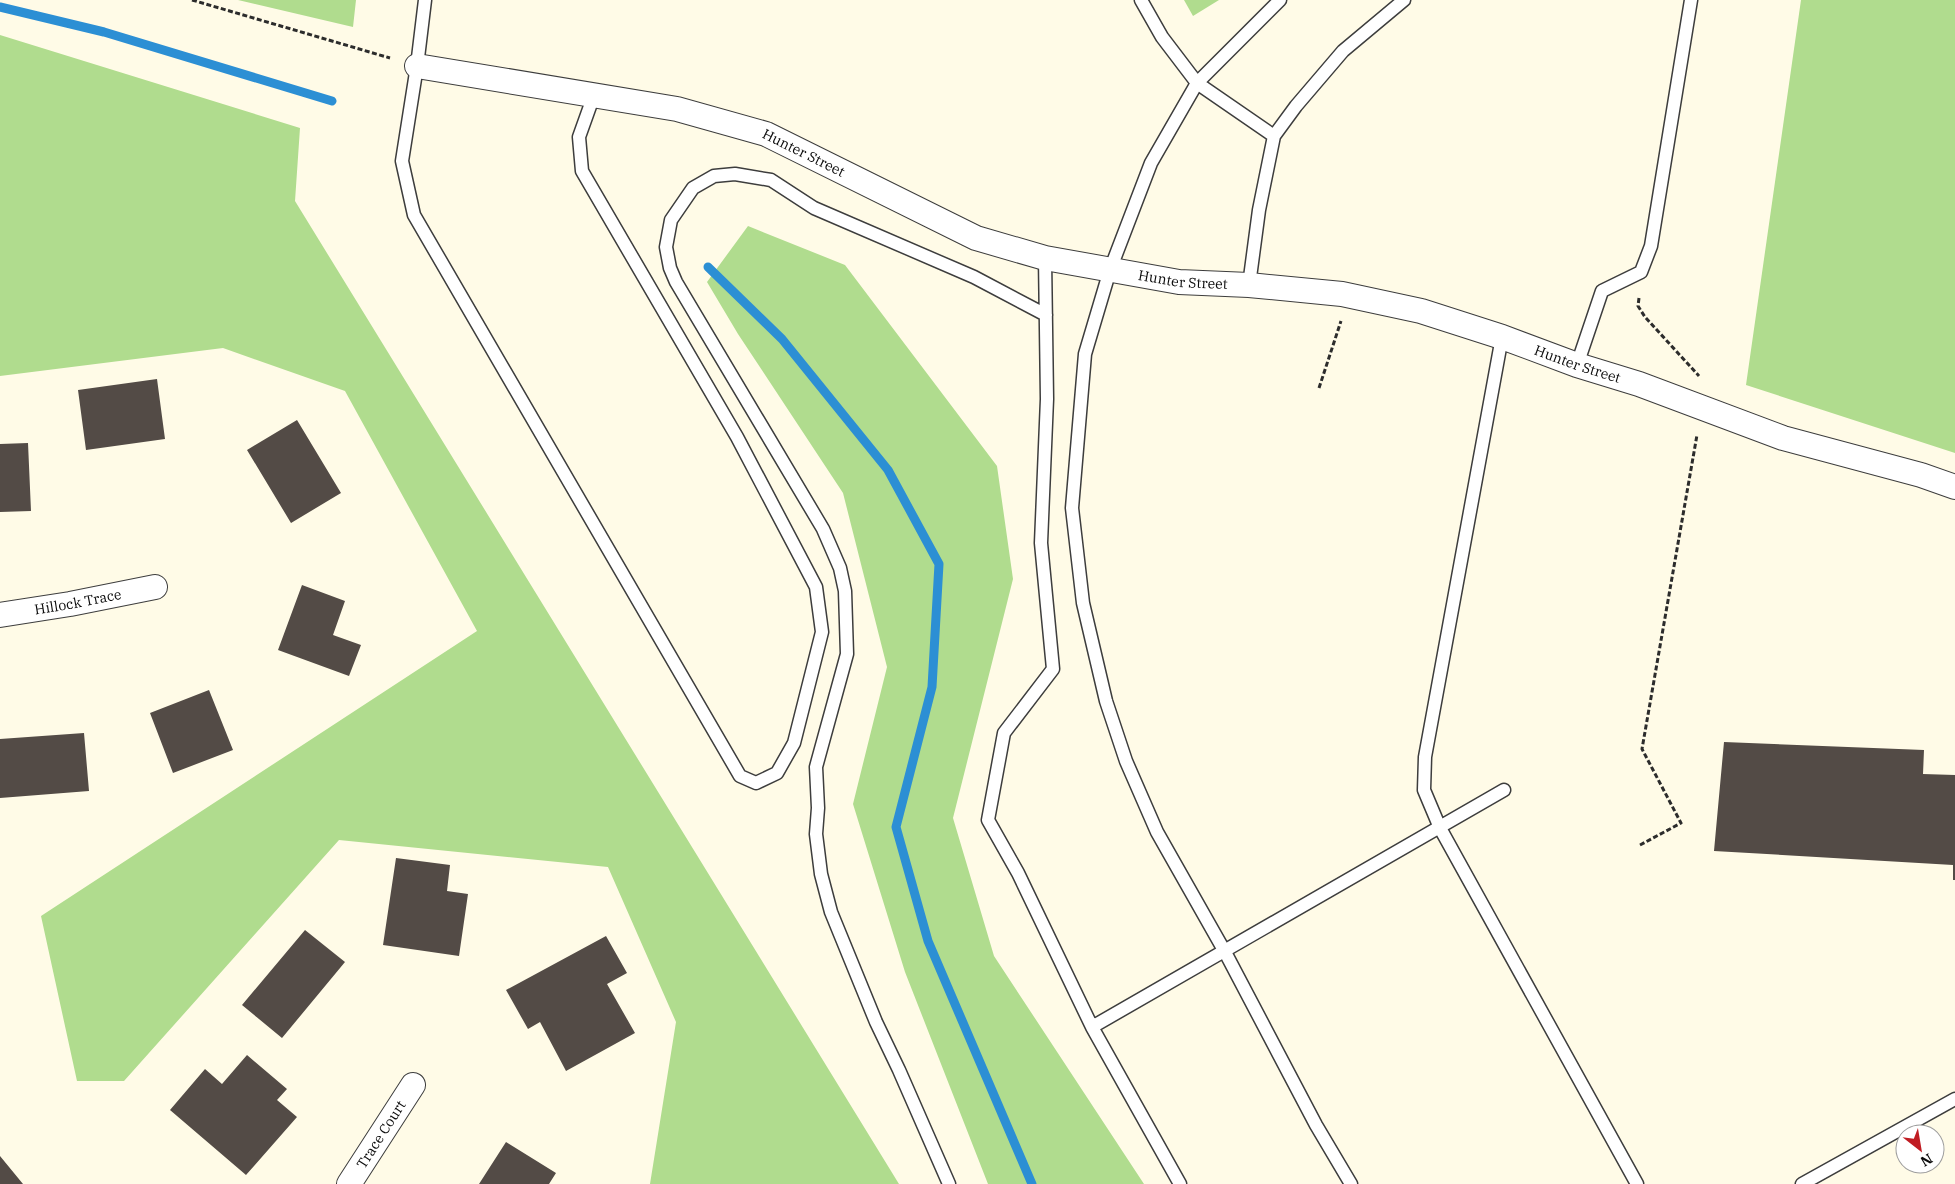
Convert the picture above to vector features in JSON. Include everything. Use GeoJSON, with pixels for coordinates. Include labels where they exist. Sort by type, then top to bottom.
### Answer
{"type":"FeatureCollection","features":[{"type":"Feature","properties":{"kind":"street","name":"Hunter Street"},"geometry":{"type":"LineString","coordinates":[[417,66],[677,109],[766,134],[976,238],[1045,258],[1179,282],[1249,285],[1342,294],[1421,311],[1577,365],[1639,384],[1783,438],[1921,474],[1955,487]]}},
{"type":"Feature","properties":{"kind":"street","name":"Hillock Trace"},"geometry":{"type":"LineString","coordinates":[[0,615],[70,604],[156,587]]}},
{"type":"Feature","properties":{"kind":"street","name":"Trace Court"},"geometry":{"type":"LineString","coordinates":[[350,1184],[413,1085]]}},
{"type":"Feature","properties":{"kind":"lane"},"geometry":{"type":"LineString","coordinates":[[425,0],[402,161],[414,215],[740,776],[756,783],[778,773],[794,743],[822,632],[816,587],[737,436],[582,171],[579,137],[594,95]]}},
{"type":"Feature","properties":{"kind":"lane"},"geometry":{"type":"LineString","coordinates":[[1141,0],[1162,37],[1197,84],[1274,136]]}},
{"type":"Feature","properties":{"kind":"lane"},"geometry":{"type":"LineString","coordinates":[[1280,0],[1197,84],[1151,163],[1110,270],[1085,354],[1072,508],[1083,603],[1106,701],[1126,761],[1157,832],[1224,952],[1316,1125],[1351,1184]]}},
{"type":"Feature","properties":{"kind":"lane"},"geometry":{"type":"LineString","coordinates":[[1249,285],[1259,210],[1274,136],[1296,106],[1343,51],[1404,0]]}},
{"type":"Feature","properties":{"kind":"lane"},"geometry":{"type":"LineString","coordinates":[[1577,365],[1602,291],[1641,272],[1651,246],[1691,0]]}},
{"type":"Feature","properties":{"kind":"lane"},"geometry":{"type":"LineString","coordinates":[[949,1184],[876,1022],[831,912],[821,874],[816,834],[818,808],[816,767],[847,654],[845,592],[840,568],[822,529],[676,282],[670,268],[666,247],[671,220],[693,188],[714,176],[735,174],[771,180],[814,208],[974,276],[1046,315]]}},
{"type":"Feature","properties":{"kind":"lane"},"geometry":{"type":"LineString","coordinates":[[1045,258],[1047,399],[1041,543],[1053,669],[1004,733],[988,820],[1018,873],[1092,1027],[1180,1184]]}},
{"type":"Feature","properties":{"kind":"lane"},"geometry":{"type":"LineString","coordinates":[[1502,338],[1425,757],[1424,790],[1440,828],[1637,1184]]}},
{"type":"Feature","properties":{"kind":"lane"},"geometry":{"type":"LineString","coordinates":[[1092,1027],[1504,790]]}},
{"type":"Feature","properties":{"kind":"lane"},"geometry":{"type":"LineString","coordinates":[[1802,1184],[1955,1099]]}},
{"type":"Feature","properties":{"kind":"path"},"geometry":{"type":"LineString","coordinates":[[192,0],[417,66]]}},
{"type":"Feature","properties":{"kind":"path"},"geometry":{"type":"LineString","coordinates":[[1640,845],[1681,823],[1642,749],[1704,389],[1702,380],[1645,317],[1638,306],[1641,272]]}},
{"type":"Feature","properties":{"kind":"green space"},"geometry":{"type":"Polygon","coordinates":[[[238,0],[356,0],[353,27],[238,0]]]}},
{"type":"Feature","properties":{"kind":"green space"},"geometry":{"type":"Polygon","coordinates":[[[1184,0],[1219,0],[1193,16],[1184,0]]]}},
{"type":"Feature","properties":{"kind":"green space"},"geometry":{"type":"Polygon","coordinates":[[[1801,0],[1955,0],[1955,453],[1746,385],[1801,0]]]}},
{"type":"Feature","properties":{"kind":"green space"},"geometry":{"type":"Polygon","coordinates":[[[0,35],[300,128],[295,201],[899,1184],[650,1184],[676,1022],[608,867],[339,840],[124,1081],[77,1081],[41,916],[477,631],[345,391],[223,348],[0,376],[0,35]]]}},
{"type":"Feature","properties":{"kind":"green space"},"geometry":{"type":"Polygon","coordinates":[[[748,226],[845,265],[997,466],[1013,579],[953,818],[994,956],[1144,1184],[988,1184],[905,972],[853,804],[887,667],[843,493],[738,334],[707,282],[748,226]]]}},
{"type":"Feature","properties":{"kind":"building"},"geometry":{"type":"Polygon","coordinates":[[[157,379],[165,439],[86,450],[78,390],[157,379]]]}},
{"type":"Feature","properties":{"kind":"building"},"geometry":{"type":"Polygon","coordinates":[[[297,420],[341,493],[291,523],[247,450],[297,420]]]}},
{"type":"Feature","properties":{"kind":"building"},"geometry":{"type":"Polygon","coordinates":[[[28,443],[31,511],[0,512],[0,444],[28,443]]]}},
{"type":"Feature","properties":{"kind":"building"},"geometry":{"type":"Polygon","coordinates":[[[302,585],[345,601],[333,635],[361,645],[349,676],[278,650],[302,585]]]}},
{"type":"Feature","properties":{"kind":"building"},"geometry":{"type":"Polygon","coordinates":[[[209,690],[233,750],[173,773],[150,713],[209,690]]]}},
{"type":"Feature","properties":{"kind":"building"},"geometry":{"type":"Polygon","coordinates":[[[84,733],[89,791],[0,798],[0,739],[84,733]]]}},
{"type":"Feature","properties":{"kind":"building"},"geometry":{"type":"Polygon","coordinates":[[[1724,742],[1924,750],[1923,774],[1955,775],[1955,880],[1953,880],[1953,865],[1714,851],[1724,742]]]}},
{"type":"Feature","properties":{"kind":"building"},"geometry":{"type":"Polygon","coordinates":[[[396,858],[450,865],[447,891],[468,894],[459,956],[383,945],[396,858]]]}},
{"type":"Feature","properties":{"kind":"building"},"geometry":{"type":"Polygon","coordinates":[[[305,930],[345,962],[282,1038],[242,1005],[305,930]]]}},
{"type":"Feature","properties":{"kind":"building"},"geometry":{"type":"Polygon","coordinates":[[[606,936],[627,973],[607,984],[635,1033],[566,1071],[540,1022],[528,1029],[506,990],[606,936]]]}},
{"type":"Feature","properties":{"kind":"building"},"geometry":{"type":"Polygon","coordinates":[[[247,1055],[287,1089],[277,1100],[297,1117],[246,1175],[170,1110],[205,1069],[222,1084],[247,1055]]]}},
{"type":"Feature","properties":{"kind":"building"},"geometry":{"type":"Polygon","coordinates":[[[506,1142],[556,1173],[549,1184],[479,1184],[506,1142]]]}},
{"type":"Feature","properties":{"kind":"building"},"geometry":{"type":"Polygon","coordinates":[[[0,1156],[23,1184],[0,1184],[0,1156]]]}},
{"type":"Feature","properties":{"kind":"waterway"},"geometry":{"type":"LineString","coordinates":[[0,7],[104,32],[332,101]]}},
{"type":"Feature","properties":{"kind":"waterway"},"geometry":{"type":"LineString","coordinates":[[708,267],[782,339],[888,470],[939,564],[932,687],[896,827],[928,941],[1032,1184]]}}]}
